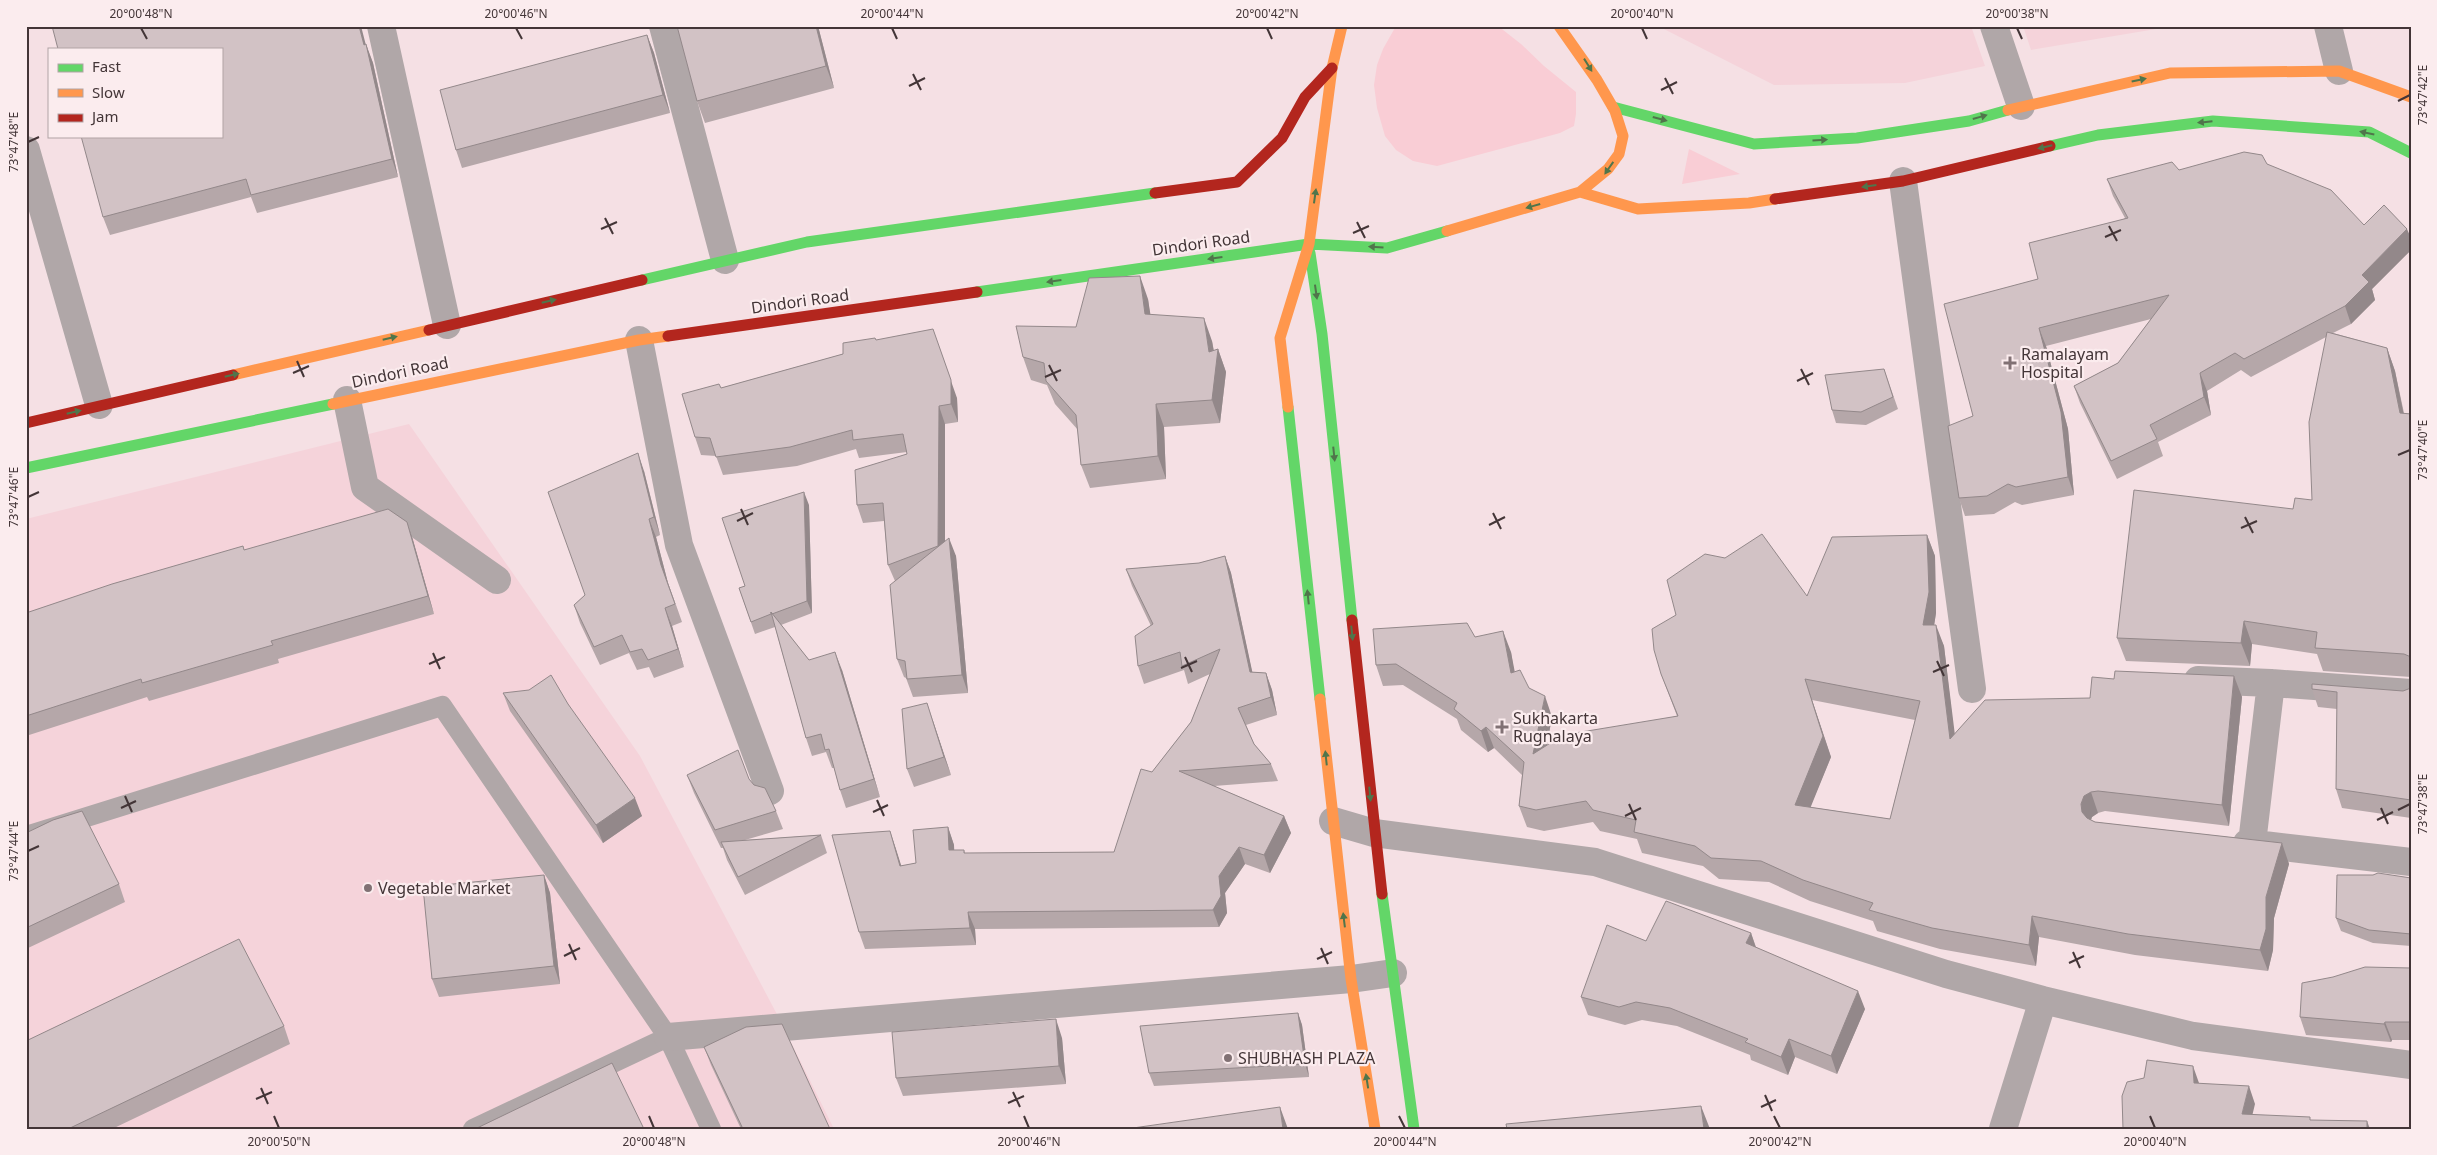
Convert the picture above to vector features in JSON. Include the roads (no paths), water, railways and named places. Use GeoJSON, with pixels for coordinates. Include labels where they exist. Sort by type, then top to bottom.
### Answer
{"type":"FeatureCollection","features":[{"type":"Feature","properties":{"kind":"main road"},"geometry":{"type":"LineString","coordinates":[[1342,26],[1332,68],[1309,244],[1280,338],[1351,979],[1375,1129]]}},
{"type":"Feature","properties":{"kind":"main road"},"geometry":{"type":"LineString","coordinates":[[1559,26],[1581,55],[1613,106],[1623,136],[1617,157],[1604,175],[1580,192]]}},
{"type":"Feature","properties":{"kind":"main road"},"geometry":{"type":"LineString","coordinates":[[26,423],[806,242],[1237,182],[1282,138],[1305,97],[1332,68]]}},
{"type":"Feature","properties":{"kind":"main road"},"geometry":{"type":"LineString","coordinates":[[1613,106],[1754,144],[1857,138],[1969,121],[2021,106],[2170,73],[2339,71],[2411,97]]}},
{"type":"Feature","properties":{"kind":"main road"},"geometry":{"type":"LineString","coordinates":[[1580,192],[1638,209],[1749,204],[1903,181],[2098,135],[2213,121],[2369,132],[2411,153]]}},
{"type":"Feature","properties":{"kind":"main road","name":"Dindori Road"},"geometry":{"type":"LineString","coordinates":[[26,468],[638,340],[1309,244],[1387,248],[1580,192]]}},
{"type":"Feature","properties":{"kind":"main road"},"geometry":{"type":"LineString","coordinates":[[1309,244],[1322,334],[1374,833],[1414,1129]]}},
{"type":"Feature","properties":{"kind":"street"},"geometry":{"type":"LineString","coordinates":[[381,26],[447,325]]}},
{"type":"Feature","properties":{"kind":"street"},"geometry":{"type":"LineString","coordinates":[[663,26],[725,260]]}},
{"type":"Feature","properties":{"kind":"street"},"geometry":{"type":"LineString","coordinates":[[1994,26],[2021,106]]}},
{"type":"Feature","properties":{"kind":"street"},"geometry":{"type":"LineString","coordinates":[[2328,26],[2339,71]]}},
{"type":"Feature","properties":{"kind":"street"},"geometry":{"type":"LineString","coordinates":[[26,150],[99,406]]}},
{"type":"Feature","properties":{"kind":"street"},"geometry":{"type":"LineString","coordinates":[[1903,181],[1972,690]]}},
{"type":"Feature","properties":{"kind":"street"},"geometry":{"type":"LineString","coordinates":[[638,340],[679,545],[770,791]]}},
{"type":"Feature","properties":{"kind":"street"},"geometry":{"type":"LineString","coordinates":[[347,400],[365,487],[497,580]]}},
{"type":"Feature","properties":{"kind":"street"},"geometry":{"type":"LineString","coordinates":[[2171,678],[2271,683],[2411,694]]}},
{"type":"Feature","properties":{"kind":"street"},"geometry":{"type":"LineString","coordinates":[[2252,843],[2271,683]]}},
{"type":"Feature","properties":{"kind":"street"},"geometry":{"type":"LineString","coordinates":[[1333,821],[1374,833],[1595,862],[1946,974],[2193,1036],[2411,1065]]}},
{"type":"Feature","properties":{"kind":"street"},"geometry":{"type":"LineString","coordinates":[[2222,840],[2411,862]]}},
{"type":"Feature","properties":{"kind":"street"},"geometry":{"type":"LineString","coordinates":[[668,1037],[1351,979],[1393,973]]}},
{"type":"Feature","properties":{"kind":"street"},"geometry":{"type":"LineString","coordinates":[[2003,1129],[2044,1000]]}},
{"type":"Feature","properties":{"kind":"lane"},"geometry":{"type":"LineString","coordinates":[[26,836],[442,706],[668,1037],[711,1129]]}},
{"type":"Feature","properties":{"kind":"lane"},"geometry":{"type":"LineString","coordinates":[[473,1129],[668,1037]]}},
{"type":"Feature","properties":{"kind":"place","name":"Ramalayam Hospital"},"geometry":{"type":"Point","coordinates":[2010,363]}},
{"type":"Feature","properties":{"kind":"place","name":"Sukhakarta Rugnalaya"},"geometry":{"type":"Point","coordinates":[1502,727]}},
{"type":"Feature","properties":{"kind":"place","name":"Vegetable Market"},"geometry":{"type":"Point","coordinates":[368,888]}},
{"type":"Feature","properties":{"kind":"place","name":"SHUBHASH PLAZA"},"geometry":{"type":"Point","coordinates":[1228,1058]}}]}
